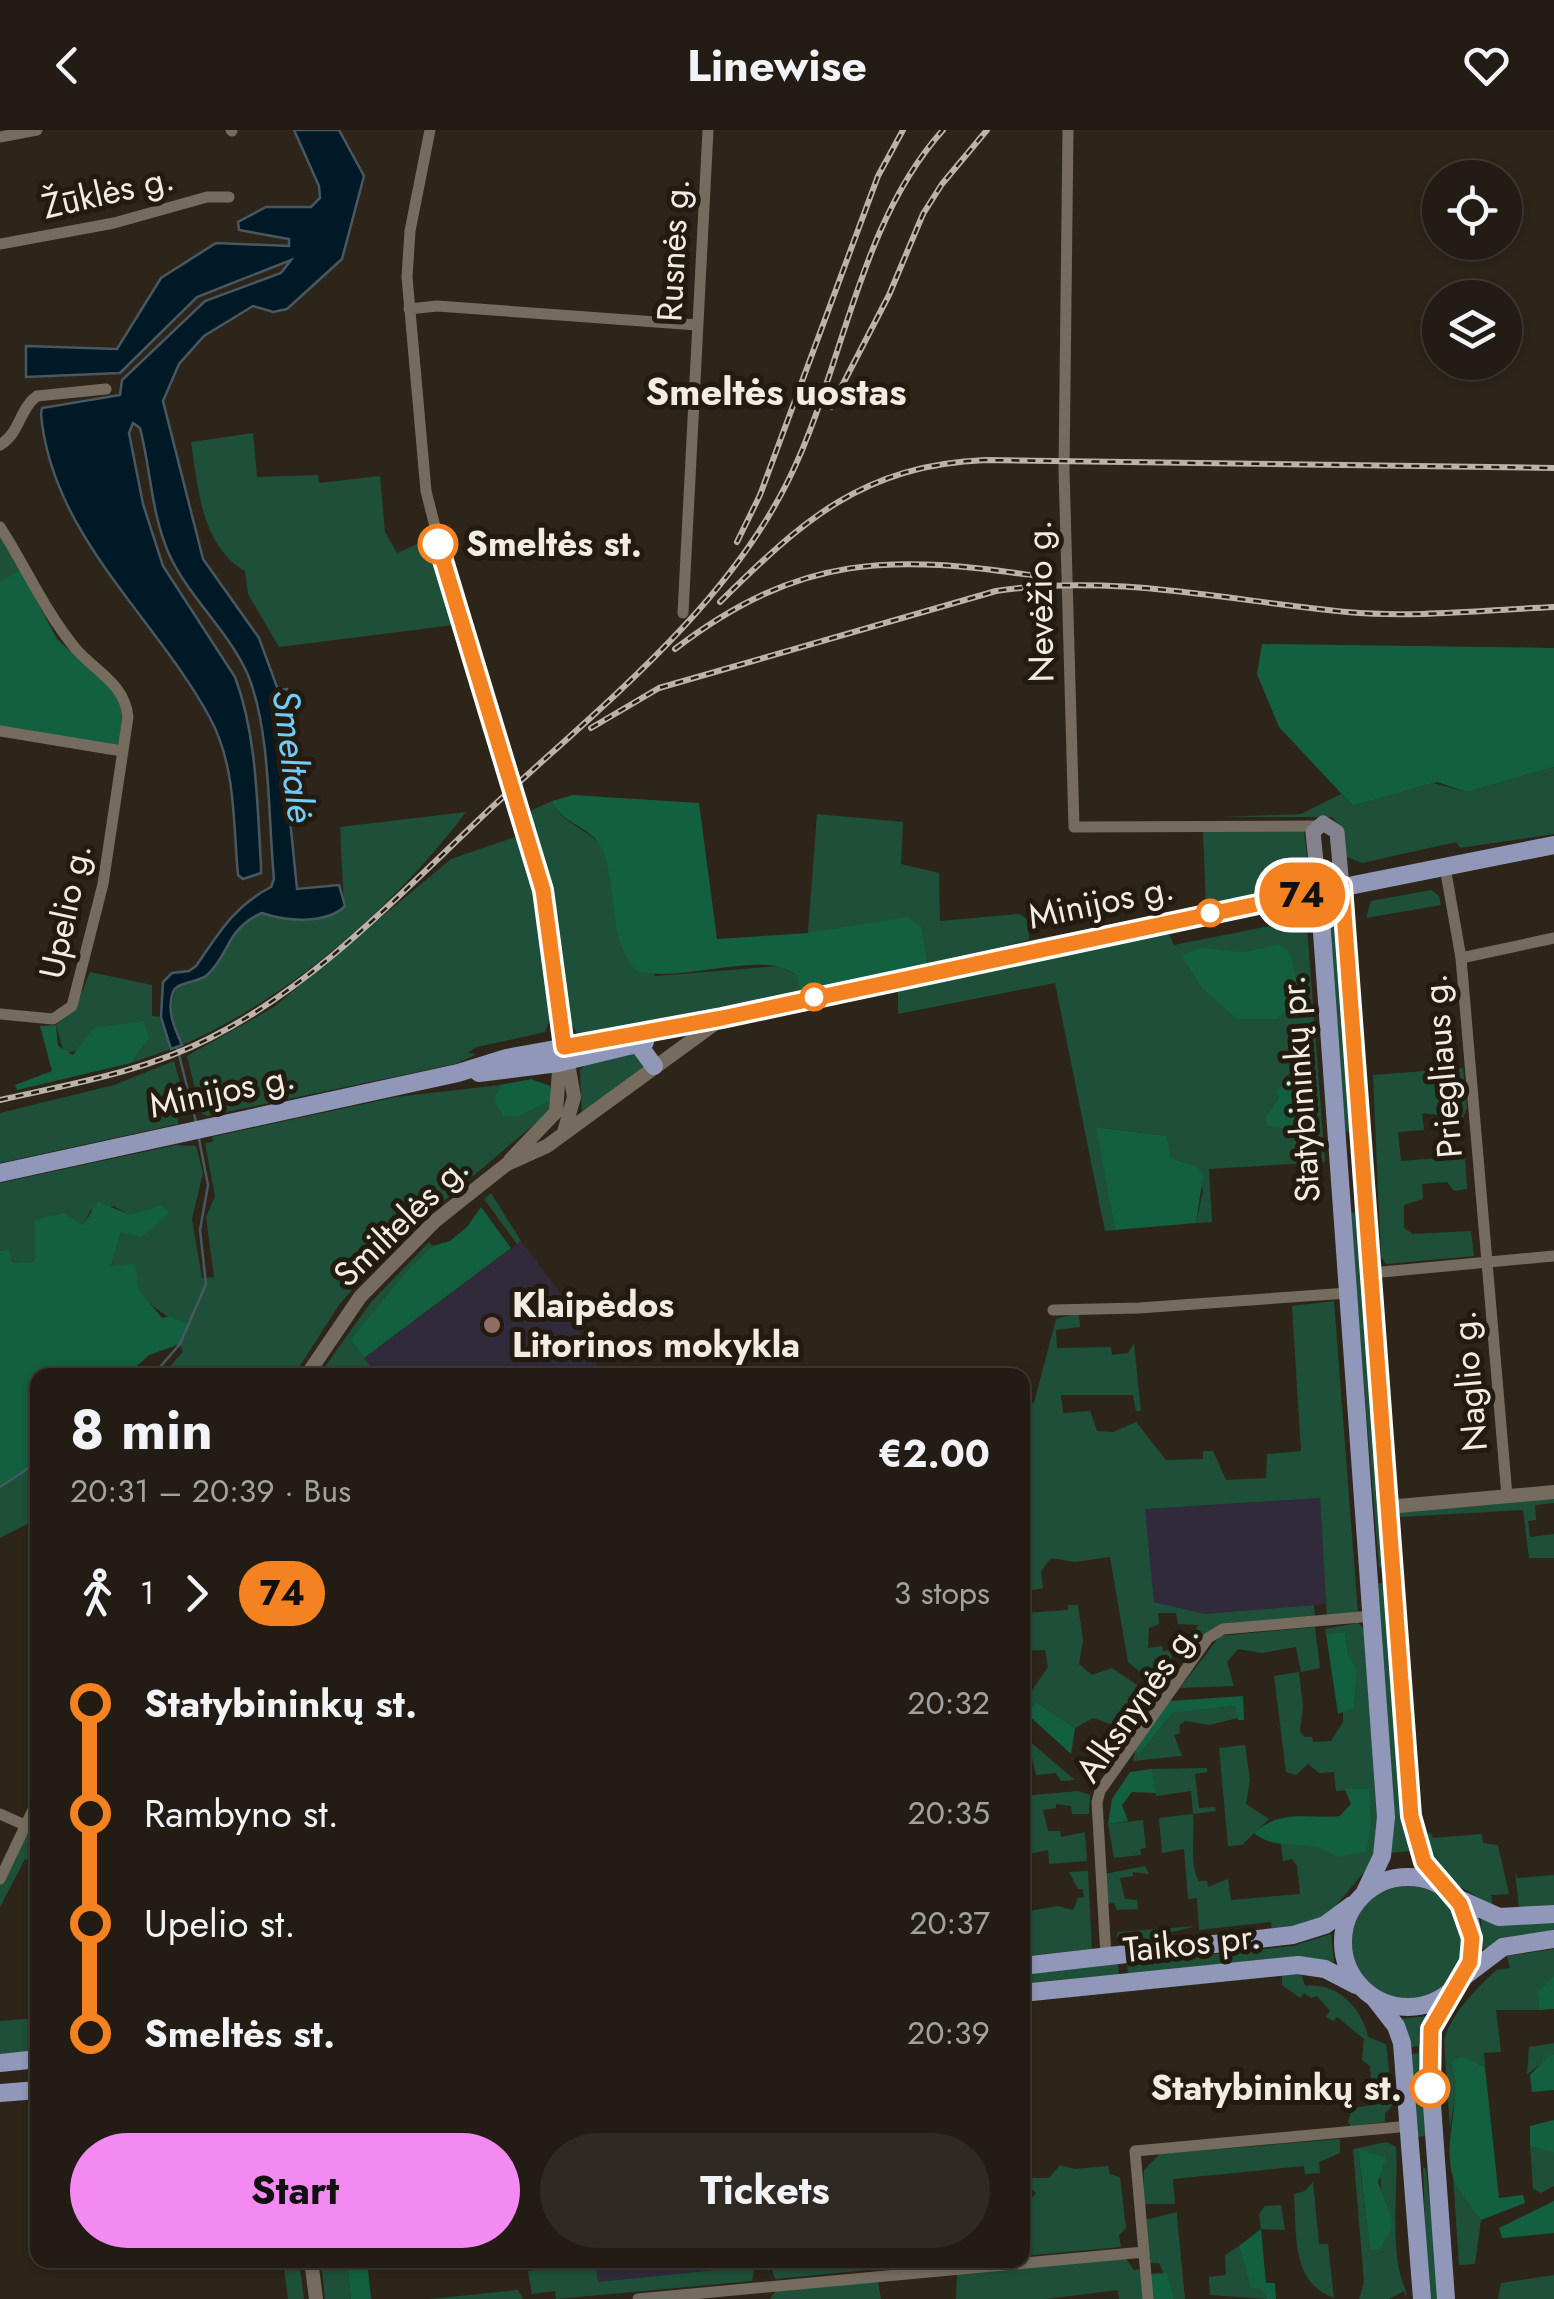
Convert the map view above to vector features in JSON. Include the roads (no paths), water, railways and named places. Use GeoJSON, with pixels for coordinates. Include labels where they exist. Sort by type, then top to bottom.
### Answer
{"type":"FeatureCollection","features":[{"type":"Feature","properties":{"kind":"main road","name":"Statybininkų pr."},"geometry":{"type":"LineString","coordinates":[[1360,1898],[1382,1856],[1386,1832],[1319,891],[1316,826],[1328,824],[1336,832],[1342,886],[1411,1816],[1420,1853],[1448,1891]]}},
{"type":"Feature","properties":{"kind":"main road","name":"Minijos g."},"geometry":{"type":"LineString","coordinates":[[564,1057],[722,1018],[1342,886],[1554,846]]}},
{"type":"Feature","properties":{"kind":"main road","name":"Minijos g."},"geometry":{"type":"LineString","coordinates":[[0,1173],[458,1074],[638,1044],[722,1018]]}},
{"type":"Feature","properties":{"kind":"main road"},"geometry":{"type":"LineString","coordinates":[[638,1044],[654,1066]]}},
{"type":"Feature","properties":{"kind":"main road"},"geometry":{"type":"LineString","coordinates":[[1336,1136],[1348,1141],[1360,1135]]}},
{"type":"Feature","properties":{"kind":"main road"},"geometry":{"type":"LineString","coordinates":[[1342,1212],[1353,1205],[1366,1210]]}},
{"type":"Feature","properties":{"kind":"main road"},"geometry":{"type":"LineString","coordinates":[[1370,1576],[1392,1574]]}},
{"type":"Feature","properties":{"kind":"main road"},"geometry":{"type":"LineString","coordinates":[[1422,2299],[1402,2043],[1390,2017],[1349,1971],[1343,1948],[1345,1924],[1360,1898],[1396,1878],[1420,1878],[1499,1917],[1554,1914]]}},
{"type":"Feature","properties":{"kind":"main road"},"geometry":{"type":"LineString","coordinates":[[1446,2299],[1428,2040],[1470,1962],[1472,1938],[1466,1914],[1448,1891]]}},
{"type":"Feature","properties":{"kind":"main road","name":"Taikos pr."},"geometry":{"type":"LineString","coordinates":[[1030,1965],[1293,1936],[1325,1925],[1360,1898]]}},
{"type":"Feature","properties":{"kind":"main road"},"geometry":{"type":"LineString","coordinates":[[1368,1993],[1407,2007],[1430,2003],[1504,1948],[1554,1940]]}},
{"type":"Feature","properties":{"kind":"main road","name":"Taikos pr."},"geometry":{"type":"LineString","coordinates":[[1030,1992],[1298,1966],[1325,1969],[1368,1993]]}},
{"type":"Feature","properties":{"kind":"main road"},"geometry":{"type":"LineString","coordinates":[[3,2066],[30,2061]]}},
{"type":"Feature","properties":{"kind":"main road"},"geometry":{"type":"LineString","coordinates":[[2,2091],[30,2090]]}},
{"type":"Feature","properties":{"kind":"main road"},"geometry":{"type":"LineString","coordinates":[[1413,2171],[1425,2163],[1436,2170]]}},
{"type":"Feature","properties":{"kind":"street"},"geometry":{"type":"LineString","coordinates":[[0,137],[37,130]]}},
{"type":"Feature","properties":{"kind":"street"},"geometry":{"type":"LineString","coordinates":[[430,130],[410,231],[409,310],[428,501],[543,890],[564,1057],[574,1097],[564,1132]]}},
{"type":"Feature","properties":{"kind":"street","name":"Rusnės g."},"geometry":{"type":"LineString","coordinates":[[684,613],[708,130]]}},
{"type":"Feature","properties":{"kind":"street","name":"Nevėžio g."},"geometry":{"type":"LineString","coordinates":[[1068,130],[1064,470],[1074,828],[1316,826]]}},
{"type":"Feature","properties":{"kind":"street","name":"Žūklės g."},"geometry":{"type":"LineString","coordinates":[[0,244],[114,223],[207,198],[229,197]]}},
{"type":"Feature","properties":{"kind":"street"},"geometry":{"type":"LineString","coordinates":[[409,310],[437,306],[697,325]]}},
{"type":"Feature","properties":{"kind":"street"},"geometry":{"type":"LineString","coordinates":[[0,445],[14,435],[29,402],[38,396],[106,389]]}},
{"type":"Feature","properties":{"kind":"street","name":"Upelio g."},"geometry":{"type":"LineString","coordinates":[[0,527],[49,613],[77,650],[120,691],[128,716],[103,884],[72,1006],[53,1019],[0,1014]]}},
{"type":"Feature","properties":{"kind":"street"},"geometry":{"type":"LineString","coordinates":[[0,732],[122,751]]}},
{"type":"Feature","properties":{"kind":"street","name":"Priegliaus g."},"geometry":{"type":"LineString","coordinates":[[1446,867],[1461,958],[1485,1262]]}},
{"type":"Feature","properties":{"kind":"street"},"geometry":{"type":"LineString","coordinates":[[1461,958],[1554,938]]}},
{"type":"Feature","properties":{"kind":"street"},"geometry":{"type":"LineString","coordinates":[[507,1164],[547,1146],[722,1018]]}},
{"type":"Feature","properties":{"kind":"street"},"geometry":{"type":"LineString","coordinates":[[507,1164],[556,1112],[564,1057]]}},
{"type":"Feature","properties":{"kind":"street","name":"Smiltelės g."},"geometry":{"type":"LineString","coordinates":[[312,1368],[340,1324],[384,1270],[507,1164]]}},
{"type":"Feature","properties":{"kind":"street"},"geometry":{"type":"LineString","coordinates":[[1370,1273],[1554,1256]]}},
{"type":"Feature","properties":{"kind":"street","name":"Naglio g."},"geometry":{"type":"LineString","coordinates":[[1485,1262],[1507,1496]]}},
{"type":"Feature","properties":{"kind":"street"},"geometry":{"type":"LineString","coordinates":[[1052,1310],[1348,1293]]}},
{"type":"Feature","properties":{"kind":"street"},"geometry":{"type":"LineString","coordinates":[[1388,1507],[1554,1492]]}},
{"type":"Feature","properties":{"kind":"street","name":"Alksnynės g."},"geometry":{"type":"LineString","coordinates":[[1106,1957],[1096,1802],[1208,1638],[1222,1629],[1372,1616]]}},
{"type":"Feature","properties":{"kind":"street"},"geometry":{"type":"LineString","coordinates":[[0,1879],[30,1813]]}},
{"type":"Feature","properties":{"kind":"street"},"geometry":{"type":"LineString","coordinates":[[0,1814],[30,1827]]}},
{"type":"Feature","properties":{"kind":"street"},"geometry":{"type":"LineString","coordinates":[[1148,2299],[1135,2151],[1410,2126]]}},
{"type":"Feature","properties":{"kind":"street"},"geometry":{"type":"LineString","coordinates":[[1030,2263],[1144,2252]]}},
{"type":"Feature","properties":{"kind":"street"},"geometry":{"type":"LineString","coordinates":[[312,2268],[316,2299]]}},
{"type":"Feature","properties":{"kind":"street"},"geometry":{"type":"LineString","coordinates":[[638,2299],[972,2268]]}},
{"type":"Feature","properties":{"kind":"water"},"geometry":{"type":"Polygon","coordinates":[[[294,130],[339,130],[364,176],[342,259],[287,309],[273,312],[253,306],[204,336],[179,364],[163,401],[203,559],[259,638],[278,690],[287,689],[292,707],[279,712],[297,889],[339,885],[345,906],[316,919],[262,913],[241,926],[207,975],[173,992],[171,1012],[182,1045],[171,1049],[161,1017],[163,982],[172,973],[196,966],[228,921],[271,887],[274,879],[261,722],[240,659],[169,554],[158,523],[140,428],[133,423],[129,433],[143,504],[163,566],[235,677],[248,723],[261,873],[243,879],[238,875],[232,795],[218,736],[187,681],[109,574],[64,499],[49,458],[41,414],[42,408],[120,395],[122,380],[205,301],[281,273],[291,260],[197,297],[120,373],[26,377],[26,346],[117,349],[161,278],[216,243],[289,246],[289,239],[239,230],[238,222],[266,207],[311,207],[320,198],[319,186],[294,130]]]}},
{"type":"Feature","properties":{"kind":"waterway","name":"Smeltalė"},"geometry":{"type":"LineString","coordinates":[[177,1047],[196,1122]]}},
{"type":"Feature","properties":{"kind":"waterway","name":"Smeltalė"},"geometry":{"type":"LineString","coordinates":[[159,1368],[180,1344],[206,1284],[200,1230],[208,1185],[199,1139]]}},
{"type":"Feature","properties":{"kind":"waterway","name":"Smeltalė"},"geometry":{"type":"LineString","coordinates":[[0,1487],[30,1467]]}},
{"type":"Feature","properties":{"kind":"railway"},"geometry":{"type":"LineString","coordinates":[[737,542],[760,495],[878,176],[903,130]]}},
{"type":"Feature","properties":{"kind":"railway"},"geometry":{"type":"LineString","coordinates":[[0,1100],[159,1060],[210,1038],[287,991],[358,934],[613,697],[693,617],[761,529],[788,481],[890,209],[943,130]]}},
{"type":"Feature","properties":{"kind":"railway"},"geometry":{"type":"LineString","coordinates":[[831,407],[889,295],[923,214],[942,184],[987,130]]}},
{"type":"Feature","properties":{"kind":"railway"},"geometry":{"type":"LineString","coordinates":[[720,602],[779,546],[838,502],[904,473],[943,464],[986,460],[1554,468]]}},
{"type":"Feature","properties":{"kind":"railway"},"geometry":{"type":"LineString","coordinates":[[675,649],[721,617],[764,594],[850,568],[940,565],[1043,577]]}},
{"type":"Feature","properties":{"kind":"railway"},"geometry":{"type":"LineString","coordinates":[[591,728],[659,688],[996,591],[1040,586],[1128,587],[1373,614],[1554,607]]}},
{"type":"Feature","properties":{"kind":"place","name":"Smeltės st."},"geometry":{"type":"Point","coordinates":[438,544]}},
{"type":"Feature","properties":{"kind":"place","name":"Klaipėdos Litorinos mokykla"},"geometry":{"type":"Point","coordinates":[492,1325]}},
{"type":"Feature","properties":{"kind":"place","name":"Statybininkų st."},"geometry":{"type":"Point","coordinates":[1430,2088]}},
{"type":"Feature","properties":{"kind":"district","name":"Smeltės uostas"},"geometry":{"type":"Point","coordinates":[776,391]}}]}
